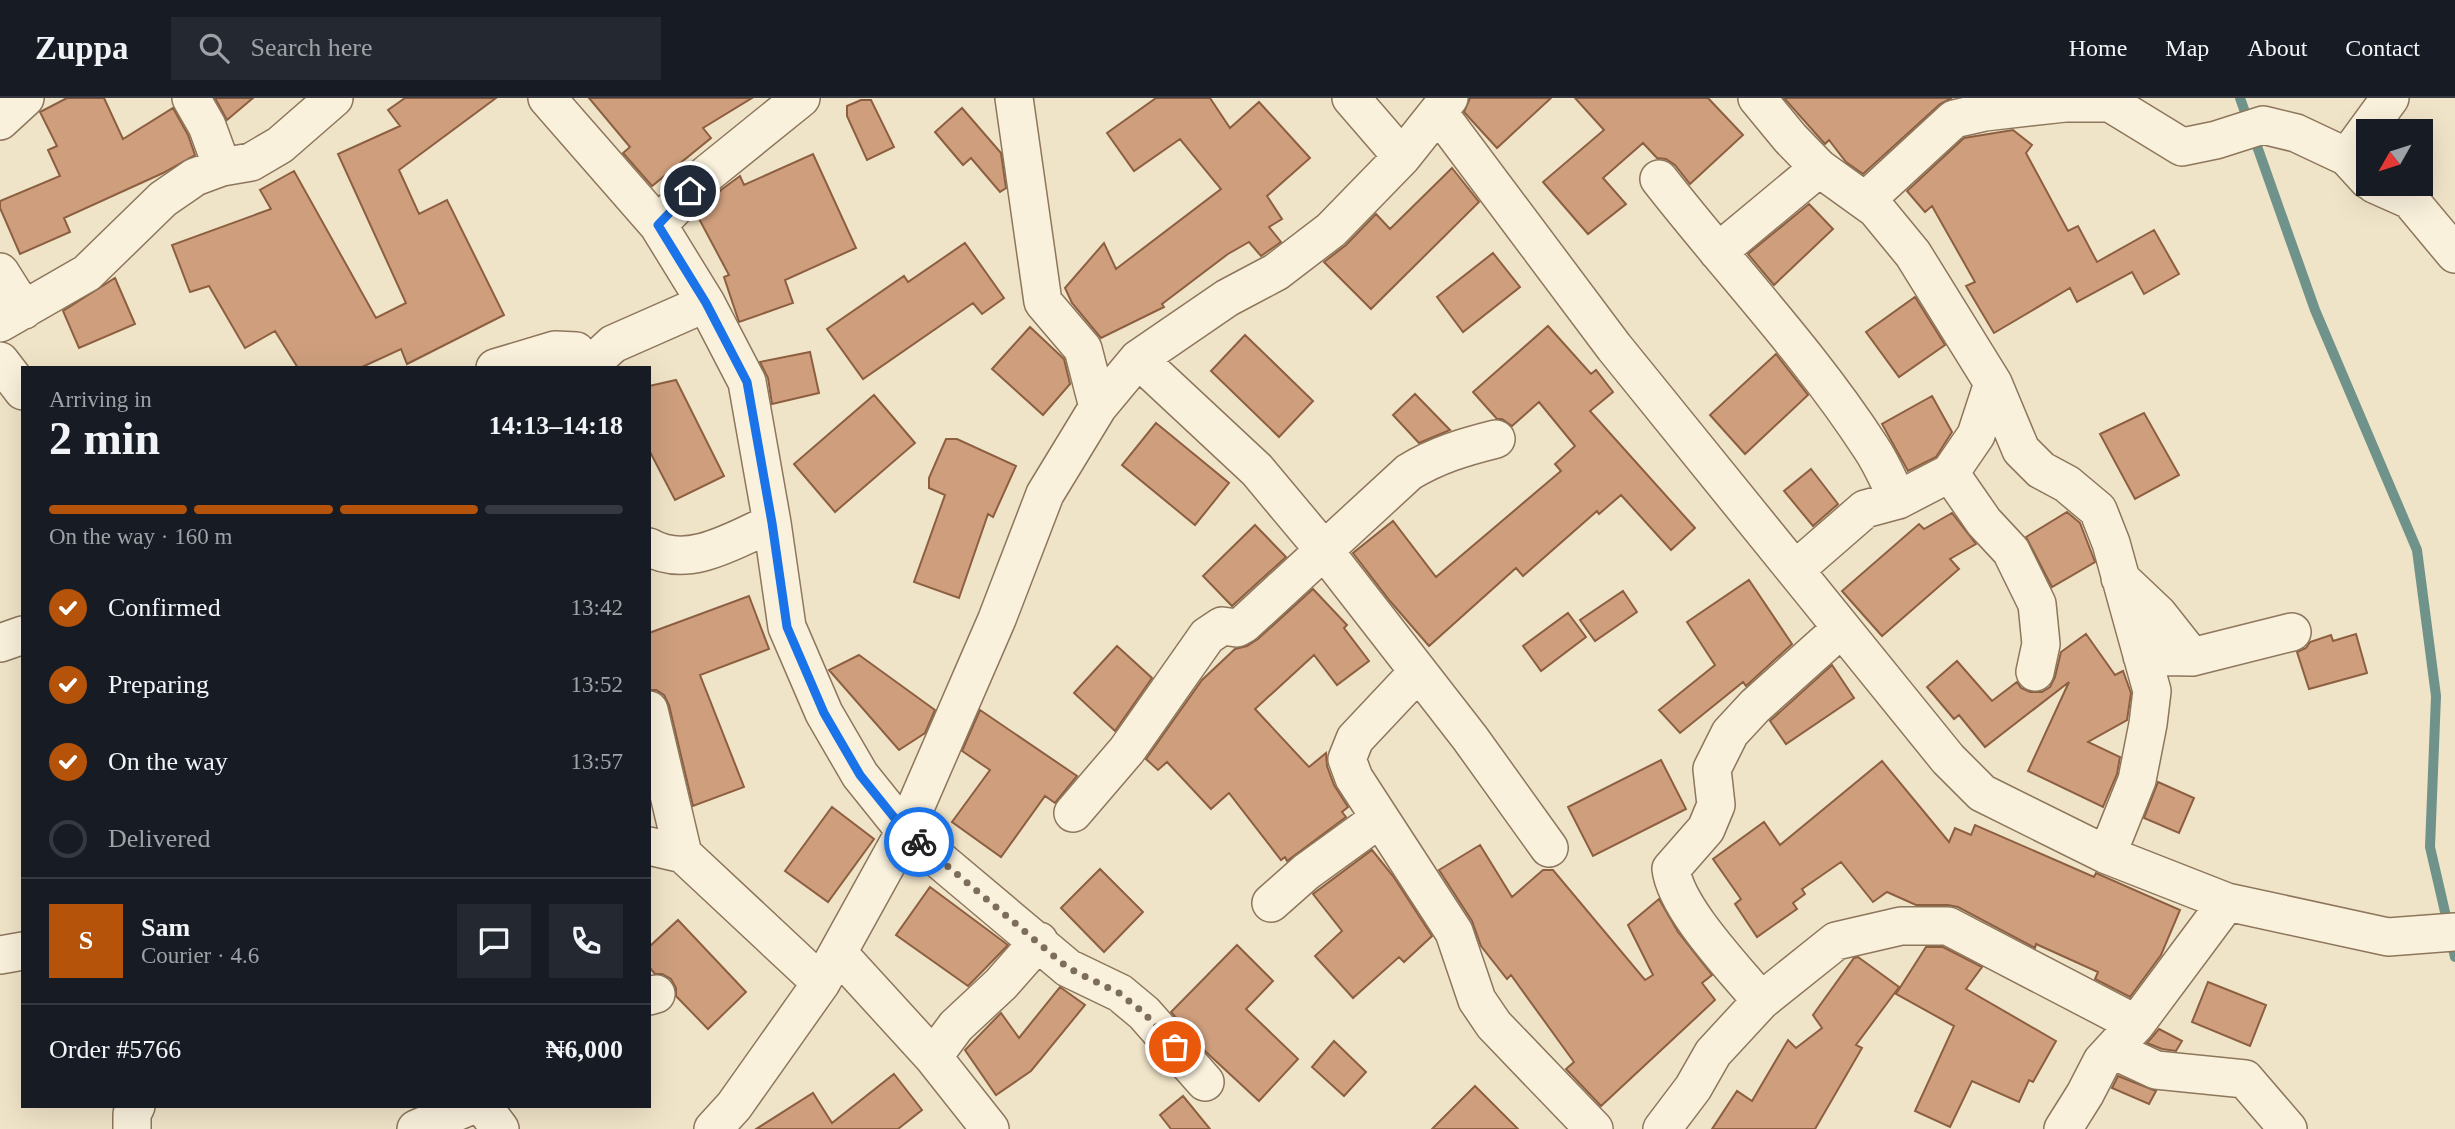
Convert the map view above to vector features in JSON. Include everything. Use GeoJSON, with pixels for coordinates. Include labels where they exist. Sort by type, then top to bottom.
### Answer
{"type":"FeatureCollection","features":[{"type":"Feature","properties":{"kind":"street"},"geometry":{"type":"LineString","coordinates":[[0,121],[25,98]]}},
{"type":"Feature","properties":{"kind":"street"},"geometry":{"type":"LineString","coordinates":[[191,98],[207,126],[222,167]]}},
{"type":"Feature","properties":{"kind":"street"},"geometry":{"type":"LineString","coordinates":[[0,272],[12,317],[87,273],[163,199],[195,177],[222,167],[251,162],[280,145],[334,98]]}},
{"type":"Feature","properties":{"kind":"street"},"geometry":{"type":"LineString","coordinates":[[547,98],[658,225],[706,303],[747,382],[787,627],[819,701],[860,775],[905,831],[1068,968],[1119,993],[1144,1013],[1205,1082]]}},
{"type":"Feature","properties":{"kind":"street"},"geometry":{"type":"LineString","coordinates":[[658,225],[707,174],[801,98]]}},
{"type":"Feature","properties":{"kind":"street"},"geometry":{"type":"LineString","coordinates":[[1014,98],[1044,302],[1083,349],[1098,407]]}},
{"type":"Feature","properties":{"kind":"street"},"geometry":{"type":"LineString","coordinates":[[1351,98],[1402,157]]}},
{"type":"Feature","properties":{"kind":"street"},"geometry":{"type":"LineString","coordinates":[[1757,98],[1819,168],[1876,209],[1913,254],[1993,383],[2021,450],[2041,470],[2067,484],[2098,510],[2111,543],[2152,691],[2137,780],[2107,855]]}},
{"type":"Feature","properties":{"kind":"street"},"geometry":{"type":"LineString","coordinates":[[2381,119],[2390,98]]}},
{"type":"Feature","properties":{"kind":"street"},"geometry":{"type":"LineString","coordinates":[[1865,201],[1954,119],[1985,111],[2065,103],[2110,103],[2182,147],[2216,140],[2263,125],[2296,133],[2356,168]]}},
{"type":"Feature","properties":{"kind":"street"},"geometry":{"type":"LineString","coordinates":[[713,1129],[734,1106],[830,968],[905,831],[997,619],[1045,494],[1098,407],[1138,359],[1227,298],[1276,272],[1331,230],[1402,157],[1443,105],[1614,347],[1948,759],[1982,793],[2107,855],[2227,902],[2388,937],[2455,932]]}},
{"type":"Feature","properties":{"kind":"street"},"geometry":{"type":"LineString","coordinates":[[1718,252],[1819,168]]}},
{"type":"Feature","properties":{"kind":"street"},"geometry":{"type":"LineString","coordinates":[[1659,179],[1818,372],[1873,450],[1898,500]]}},
{"type":"Feature","properties":{"kind":"street"},"geometry":{"type":"LineString","coordinates":[[2401,196],[2410,200],[2455,254]]}},
{"type":"Feature","properties":{"kind":"street"},"geometry":{"type":"LineString","coordinates":[[588,366],[612,344],[706,303]]}},
{"type":"Feature","properties":{"kind":"street"},"geometry":{"type":"LineString","coordinates":[[502,366],[555,350],[576,351],[586,366]]}},
{"type":"Feature","properties":{"kind":"street"},"geometry":{"type":"LineString","coordinates":[[1138,359],[1257,470],[1323,549],[1470,738],[1549,848]]}},
{"type":"Feature","properties":{"kind":"street"},"geometry":{"type":"LineString","coordinates":[[0,361],[21,388]]}},
{"type":"Feature","properties":{"kind":"street"},"geometry":{"type":"LineString","coordinates":[[1796,569],[1865,509],[1898,500],[1950,473],[1976,435],[1993,383]]}},
{"type":"Feature","properties":{"kind":"street"},"geometry":{"type":"LineString","coordinates":[[1073,813],[1127,750],[1207,636],[1222,626],[1237,628],[1244,624],[1409,472],[1454,449],[1496,439]]}},
{"type":"Feature","properties":{"kind":"street"},"geometry":{"type":"LineString","coordinates":[[1950,473],[1984,522],[2011,551],[2037,604],[2041,644],[2035,672]]}},
{"type":"Feature","properties":{"kind":"street"},"geometry":{"type":"LineString","coordinates":[[651,548],[661,554],[704,553],[772,523]]}},
{"type":"Feature","properties":{"kind":"street"},"geometry":{"type":"LineString","coordinates":[[2120,578],[2158,614],[2192,657]]}},
{"type":"Feature","properties":{"kind":"street"},"geometry":{"type":"LineString","coordinates":[[1761,1001],[1695,920],[1672,880],[1671,869],[1706,829],[1716,806],[1712,769],[1730,733],[1755,706],[1842,628]]}},
{"type":"Feature","properties":{"kind":"street"},"geometry":{"type":"LineString","coordinates":[[2142,656],[2192,657],[2292,632]]}},
{"type":"Feature","properties":{"kind":"street"},"geometry":{"type":"LineString","coordinates":[[0,643],[21,636]]}},
{"type":"Feature","properties":{"kind":"street"},"geometry":{"type":"LineString","coordinates":[[1419,673],[1355,739],[1346,759],[1354,778],[1379,819],[1454,932],[1477,1000],[1493,1025],[1594,1129]]}},
{"type":"Feature","properties":{"kind":"street"},"geometry":{"type":"LineString","coordinates":[[651,726],[666,850],[830,968],[933,1057],[990,1129]]}},
{"type":"Feature","properties":{"kind":"street"},"geometry":{"type":"LineString","coordinates":[[1271,903],[1306,872],[1379,819]]}},
{"type":"Feature","properties":{"kind":"street"},"geometry":{"type":"LineString","coordinates":[[2063,1129],[2102,1061],[2124,1037],[2227,902]]}},
{"type":"Feature","properties":{"kind":"street"},"geometry":{"type":"LineString","coordinates":[[1662,1129],[1693,1088],[1713,1053],[1761,1001],[1836,941],[1901,926],[1948,926],[2124,1037],[2156,1070],[2245,1079],[2288,1129]]}},
{"type":"Feature","properties":{"kind":"street"},"geometry":{"type":"LineString","coordinates":[[933,1057],[956,1026],[1001,984],[1039,941]]}},
{"type":"Feature","properties":{"kind":"street"},"geometry":{"type":"LineString","coordinates":[[0,954],[21,951]]}},
{"type":"Feature","properties":{"kind":"street"},"geometry":{"type":"LineString","coordinates":[[132,1129],[132,1114],[135,1108]]}},
{"type":"Feature","properties":{"kind":"street"},"geometry":{"type":"LineString","coordinates":[[416,1129],[465,1108]]}},
{"type":"Feature","properties":{"kind":"street"},"geometry":{"type":"LineString","coordinates":[[484,1108],[500,1129]]}},
{"type":"Feature","properties":{"kind":"building"},"geometry":{"type":"Polygon","coordinates":[[[67,98],[104,98],[123,139],[173,108],[188,135],[195,155],[163,173],[64,218],[70,232],[20,254],[0,208],[0,201],[60,176],[48,150],[57,146],[40,112],[67,98]]]}},
{"type":"Feature","properties":{"kind":"building"},"geometry":{"type":"Polygon","coordinates":[[[215,98],[253,98],[227,120],[215,98]]]}},
{"type":"Feature","properties":{"kind":"building"},"geometry":{"type":"Polygon","coordinates":[[[405,98],[496,98],[399,170],[419,214],[447,200],[504,315],[407,364],[401,349],[364,366],[297,366],[275,331],[245,348],[209,286],[190,292],[172,245],[271,209],[260,190],[294,171],[376,318],[406,303],[338,154],[400,126],[388,110],[405,98]]]}},
{"type":"Feature","properties":{"kind":"building"},"geometry":{"type":"Polygon","coordinates":[[[589,98],[752,98],[703,128],[711,138],[652,186],[623,153],[630,147],[589,98]]]}},
{"type":"Feature","properties":{"kind":"building"},"geometry":{"type":"Polygon","coordinates":[[[1156,98],[1210,98],[1230,128],[1259,102],[1310,158],[1267,196],[1282,219],[1269,227],[1281,242],[1261,256],[1249,242],[1228,254],[1162,304],[1164,307],[1101,338],[1072,303],[1065,288],[1104,243],[1116,269],[1221,189],[1180,139],[1134,171],[1107,133],[1156,98]]]}},
{"type":"Feature","properties":{"kind":"building"},"geometry":{"type":"Polygon","coordinates":[[[1470,98],[1551,98],[1497,148],[1464,112],[1470,98]]]}},
{"type":"Feature","properties":{"kind":"building"},"geometry":{"type":"Polygon","coordinates":[[[1575,98],[1708,98],[1743,135],[1690,184],[1675,165],[1666,159],[1657,158],[1643,143],[1603,178],[1626,204],[1588,234],[1543,182],[1604,130],[1575,98]]]}},
{"type":"Feature","properties":{"kind":"building"},"geometry":{"type":"Polygon","coordinates":[[[1784,98],[1952,98],[1940,104],[1863,174],[1846,162],[1829,140],[1825,144],[1784,98]]]}},
{"type":"Feature","properties":{"kind":"building"},"geometry":{"type":"Polygon","coordinates":[[[861,100],[871,100],[894,147],[867,160],[847,116],[847,106],[861,100]]]}},
{"type":"Feature","properties":{"kind":"building"},"geometry":{"type":"Polygon","coordinates":[[[962,108],[1001,153],[1006,188],[1000,192],[971,158],[963,165],[935,132],[962,108]]]}},
{"type":"Feature","properties":{"kind":"building"},"geometry":{"type":"Polygon","coordinates":[[[2013,130],[2032,145],[2026,153],[2068,231],[2078,226],[2097,262],[2154,230],[2179,274],[2144,294],[2132,272],[2077,302],[2070,288],[1994,333],[1966,286],[1975,282],[1932,206],[1925,212],[1907,191],[1964,138],[2013,130]]]}},
{"type":"Feature","properties":{"kind":"building"},"geometry":{"type":"Polygon","coordinates":[[[813,154],[856,248],[785,280],[793,303],[739,322],[724,277],[729,275],[697,215],[721,190],[740,176],[744,185],[813,154]]]}},
{"type":"Feature","properties":{"kind":"building"},"geometry":{"type":"Polygon","coordinates":[[[1452,168],[1479,202],[1371,309],[1324,262],[1346,245],[1376,214],[1390,229],[1452,168]]]}},
{"type":"Feature","properties":{"kind":"building"},"geometry":{"type":"Polygon","coordinates":[[[1809,204],[1833,229],[1774,285],[1748,254],[1809,204]]]}},
{"type":"Feature","properties":{"kind":"building"},"geometry":{"type":"Polygon","coordinates":[[[965,243],[1004,298],[982,314],[973,303],[863,379],[827,329],[904,276],[908,282],[965,243]]]}},
{"type":"Feature","properties":{"kind":"building"},"geometry":{"type":"Polygon","coordinates":[[[1493,253],[1520,287],[1463,332],[1437,297],[1493,253]]]}},
{"type":"Feature","properties":{"kind":"building"},"geometry":{"type":"Polygon","coordinates":[[[115,278],[135,324],[79,348],[63,311],[115,278]]]}},
{"type":"Feature","properties":{"kind":"building"},"geometry":{"type":"Polygon","coordinates":[[[1915,297],[1945,345],[1899,377],[1866,332],[1915,297]]]}},
{"type":"Feature","properties":{"kind":"building"},"geometry":{"type":"Polygon","coordinates":[[[1548,326],[1591,374],[1596,370],[1613,392],[1590,411],[1695,528],[1671,550],[1621,495],[1599,514],[1597,511],[1523,576],[1516,568],[1429,646],[1353,553],[1393,521],[1436,577],[1561,471],[1555,464],[1575,446],[1539,402],[1512,426],[1502,419],[1497,419],[1473,392],[1548,326]]]}},
{"type":"Feature","properties":{"kind":"building"},"geometry":{"type":"Polygon","coordinates":[[[1030,327],[1064,359],[1070,384],[1043,415],[992,369],[1030,327]]]}},
{"type":"Feature","properties":{"kind":"building"},"geometry":{"type":"Polygon","coordinates":[[[1245,335],[1313,401],[1279,437],[1211,371],[1245,335]]]}},
{"type":"Feature","properties":{"kind":"building"},"geometry":{"type":"Polygon","coordinates":[[[810,352],[819,393],[772,404],[768,378],[760,362],[810,352]]]}},
{"type":"Feature","properties":{"kind":"building"},"geometry":{"type":"Polygon","coordinates":[[[1776,354],[1808,395],[1745,454],[1710,415],[1776,354]]]}},
{"type":"Feature","properties":{"kind":"building"},"geometry":{"type":"Polygon","coordinates":[[[676,380],[724,476],[675,500],[651,454],[651,386],[676,380]]]}},
{"type":"Feature","properties":{"kind":"building"},"geometry":{"type":"Polygon","coordinates":[[[1415,394],[1450,430],[1419,443],[1393,415],[1415,394]]]}},
{"type":"Feature","properties":{"kind":"building"},"geometry":{"type":"Polygon","coordinates":[[[874,395],[915,443],[835,512],[794,464],[874,395]]]}},
{"type":"Feature","properties":{"kind":"building"},"geometry":{"type":"Polygon","coordinates":[[[1932,396],[1952,432],[1936,457],[1908,471],[1882,424],[1932,396]]]}},
{"type":"Feature","properties":{"kind":"building"},"geometry":{"type":"Polygon","coordinates":[[[2144,413],[2179,475],[2135,499],[2100,434],[2144,413]]]}},
{"type":"Feature","properties":{"kind":"building"},"geometry":{"type":"Polygon","coordinates":[[[1156,423],[1229,483],[1195,525],[1122,465],[1156,423]]]}},
{"type":"Feature","properties":{"kind":"building"},"geometry":{"type":"Polygon","coordinates":[[[946,439],[957,439],[1016,466],[993,517],[988,514],[959,598],[914,582],[945,495],[929,488],[929,478],[946,439]]]}},
{"type":"Feature","properties":{"kind":"building"},"geometry":{"type":"Polygon","coordinates":[[[1811,469],[1838,504],[1813,526],[1784,491],[1811,469]]]}},
{"type":"Feature","properties":{"kind":"building"},"geometry":{"type":"Polygon","coordinates":[[[2067,512],[2080,523],[2095,562],[2052,587],[2026,537],[2067,512]]]}},
{"type":"Feature","properties":{"kind":"building"},"geometry":{"type":"Polygon","coordinates":[[[1952,513],[1976,544],[1950,559],[1959,569],[1882,636],[1842,591],[1919,524],[1924,529],[1952,513]]]}},
{"type":"Feature","properties":{"kind":"building"},"geometry":{"type":"Polygon","coordinates":[[[1255,525],[1286,557],[1232,606],[1203,576],[1255,525]]]}},
{"type":"Feature","properties":{"kind":"building"},"geometry":{"type":"Polygon","coordinates":[[[1749,580],[1792,644],[1746,686],[1743,682],[1680,733],[1659,710],[1715,665],[1687,622],[1749,580]]]}},
{"type":"Feature","properties":{"kind":"building"},"geometry":{"type":"Polygon","coordinates":[[[1313,589],[1347,625],[1344,628],[1369,661],[1337,685],[1314,655],[1255,709],[1309,767],[1326,753],[1327,766],[1334,785],[1348,807],[1342,812],[1346,817],[1287,861],[1285,857],[1281,860],[1229,793],[1211,809],[1167,762],[1158,770],[1146,759],[1202,680],[1235,649],[1258,639],[1313,589]]]}},
{"type":"Feature","properties":{"kind":"building"},"geometry":{"type":"Polygon","coordinates":[[[1623,591],[1637,612],[1595,641],[1580,620],[1623,591]]]}},
{"type":"Feature","properties":{"kind":"building"},"geometry":{"type":"Polygon","coordinates":[[[749,596],[769,649],[700,675],[744,787],[693,806],[669,705],[664,695],[651,690],[651,632],[749,596]]]}},
{"type":"Feature","properties":{"kind":"building"},"geometry":{"type":"Polygon","coordinates":[[[1568,613],[1586,637],[1541,671],[1523,646],[1568,613]]]}},
{"type":"Feature","properties":{"kind":"building"},"geometry":{"type":"Polygon","coordinates":[[[2086,634],[2115,675],[2123,671],[2131,693],[2127,720],[2088,742],[2120,757],[2117,774],[2103,807],[2028,771],[2069,682],[1985,747],[1959,715],[1954,719],[1927,687],[1957,661],[1992,701],[2017,682],[2021,688],[2030,692],[2042,692],[2050,687],[2055,677],[2061,652],[2086,634]]]}},
{"type":"Feature","properties":{"kind":"building"},"geometry":{"type":"Polygon","coordinates":[[[2356,634],[2367,673],[2309,689],[2297,652],[2306,648],[2310,642],[2331,635],[2333,641],[2356,634]]]}},
{"type":"Feature","properties":{"kind":"building"},"geometry":{"type":"Polygon","coordinates":[[[1117,646],[1152,678],[1115,731],[1074,693],[1117,646]]]}},
{"type":"Feature","properties":{"kind":"building"},"geometry":{"type":"Polygon","coordinates":[[[859,655],[935,710],[925,733],[899,750],[829,670],[859,655]]]}},
{"type":"Feature","properties":{"kind":"building"},"geometry":{"type":"Polygon","coordinates":[[[1832,665],[1854,698],[1786,744],[1770,721],[1832,665]]]}},
{"type":"Feature","properties":{"kind":"building"},"geometry":{"type":"Polygon","coordinates":[[[980,710],[1077,776],[1055,803],[1045,796],[1001,857],[952,822],[990,770],[962,751],[980,710]]]}},
{"type":"Feature","properties":{"kind":"building"},"geometry":{"type":"Polygon","coordinates":[[[1661,760],[1686,809],[1593,856],[1568,807],[1661,760]]]}},
{"type":"Feature","properties":{"kind":"building"},"geometry":{"type":"Polygon","coordinates":[[[1882,761],[1949,842],[1955,828],[1971,835],[1975,825],[2094,877],[2096,873],[2180,910],[2161,955],[2130,997],[2095,979],[2098,972],[2036,944],[2035,948],[1958,907],[1916,905],[1887,892],[1873,902],[1841,862],[1802,889],[1805,894],[1793,903],[1797,909],[1757,937],[1735,904],[1741,899],[1713,859],[1764,822],[1780,845],[1882,761]]]}},
{"type":"Feature","properties":{"kind":"building"},"geometry":{"type":"Polygon","coordinates":[[[2158,782],[2194,798],[2179,833],[2144,818],[2158,782]]]}},
{"type":"Feature","properties":{"kind":"building"},"geometry":{"type":"Polygon","coordinates":[[[832,807],[874,839],[828,902],[785,871],[832,807]]]}},
{"type":"Feature","properties":{"kind":"building"},"geometry":{"type":"Polygon","coordinates":[[[1480,845],[1512,897],[1543,870],[1553,870],[1645,980],[1653,975],[1628,925],[1659,899],[1678,932],[1712,975],[1702,983],[1715,1000],[1601,1106],[1566,1069],[1574,1062],[1511,975],[1507,979],[1481,946],[1472,921],[1439,870],[1480,845]]]}},
{"type":"Feature","properties":{"kind":"building"},"geometry":{"type":"Polygon","coordinates":[[[1372,850],[1393,876],[1432,936],[1404,962],[1399,957],[1353,998],[1315,956],[1342,931],[1313,894],[1372,850]]]}},
{"type":"Feature","properties":{"kind":"building"},"geometry":{"type":"Polygon","coordinates":[[[1100,869],[1143,912],[1104,952],[1061,908],[1100,869]]]}},
{"type":"Feature","properties":{"kind":"building"},"geometry":{"type":"Polygon","coordinates":[[[930,887],[1008,945],[968,986],[896,935],[930,887]]]}},
{"type":"Feature","properties":{"kind":"building"},"geometry":{"type":"Polygon","coordinates":[[[678,920],[746,992],[708,1029],[676,996],[676,988],[671,979],[655,974],[651,969],[651,945],[678,920]]]}},
{"type":"Feature","properties":{"kind":"building"},"geometry":{"type":"Polygon","coordinates":[[[1237,945],[1273,981],[1246,1009],[1298,1059],[1259,1101],[1205,1051],[1171,1012],[1237,945]]]}},
{"type":"Feature","properties":{"kind":"building"},"geometry":{"type":"Polygon","coordinates":[[[1926,947],[1943,947],[1982,967],[1966,989],[2056,1041],[2033,1082],[2029,1080],[2019,1102],[1972,1081],[1950,1127],[1915,1111],[1954,1026],[1896,994],[1926,947]]]}},
{"type":"Feature","properties":{"kind":"building"},"geometry":{"type":"Polygon","coordinates":[[[1858,957],[1899,987],[1856,1045],[1862,1048],[1815,1129],[1712,1129],[1737,1091],[1752,1101],[1788,1040],[1796,1048],[1822,1028],[1813,1015],[1854,958],[1858,957]]]}},
{"type":"Feature","properties":{"kind":"building"},"geometry":{"type":"Polygon","coordinates":[[[2208,982],[2266,1005],[2250,1046],[2192,1022],[2208,982]]]}},
{"type":"Feature","properties":{"kind":"building"},"geometry":{"type":"Polygon","coordinates":[[[1060,987],[1085,1005],[1031,1071],[996,1095],[965,1050],[1001,1013],[1019,1038],[1060,987]]]}},
{"type":"Feature","properties":{"kind":"building"},"geometry":{"type":"Polygon","coordinates":[[[2159,1029],[2182,1041],[2176,1051],[2147,1043],[2159,1029]]]}},
{"type":"Feature","properties":{"kind":"building"},"geometry":{"type":"Polygon","coordinates":[[[1334,1041],[1366,1072],[1344,1096],[1312,1067],[1334,1041]]]}},
{"type":"Feature","properties":{"kind":"building"},"geometry":{"type":"Polygon","coordinates":[[[894,1074],[922,1110],[898,1129],[756,1129],[813,1093],[832,1123],[894,1074]]]}},
{"type":"Feature","properties":{"kind":"building"},"geometry":{"type":"Polygon","coordinates":[[[2118,1076],[2156,1091],[2149,1104],[2112,1088],[2118,1076]]]}},
{"type":"Feature","properties":{"kind":"building"},"geometry":{"type":"Polygon","coordinates":[[[1475,1086],[1518,1129],[1432,1129],[1475,1086]]]}},
{"type":"Feature","properties":{"kind":"building"},"geometry":{"type":"Polygon","coordinates":[[[1183,1096],[1210,1129],[1171,1129],[1160,1115],[1183,1096]]]}},
{"type":"Feature","properties":{"kind":"waterway"},"geometry":{"type":"LineString","coordinates":[[2240,98],[2315,310],[2417,550],[2436,696],[2430,847],[2448,925]]}},
{"type":"Feature","properties":{"kind":"waterway"},"geometry":{"type":"LineString","coordinates":[[2451,940],[2455,957]]}},
{"type":"Feature","properties":{"kind":"way so far"},"geometry":{"type":"LineString","coordinates":[[919,842],[1068,968],[1119,993],[1144,1013],[1175,1047]]}},
{"type":"Feature","properties":{"kind":"route"},"geometry":{"type":"LineString","coordinates":[[690,191],[658,225],[706,303],[747,382],[787,627],[824,713],[860,775],[905,831],[919,842]]}}]}
